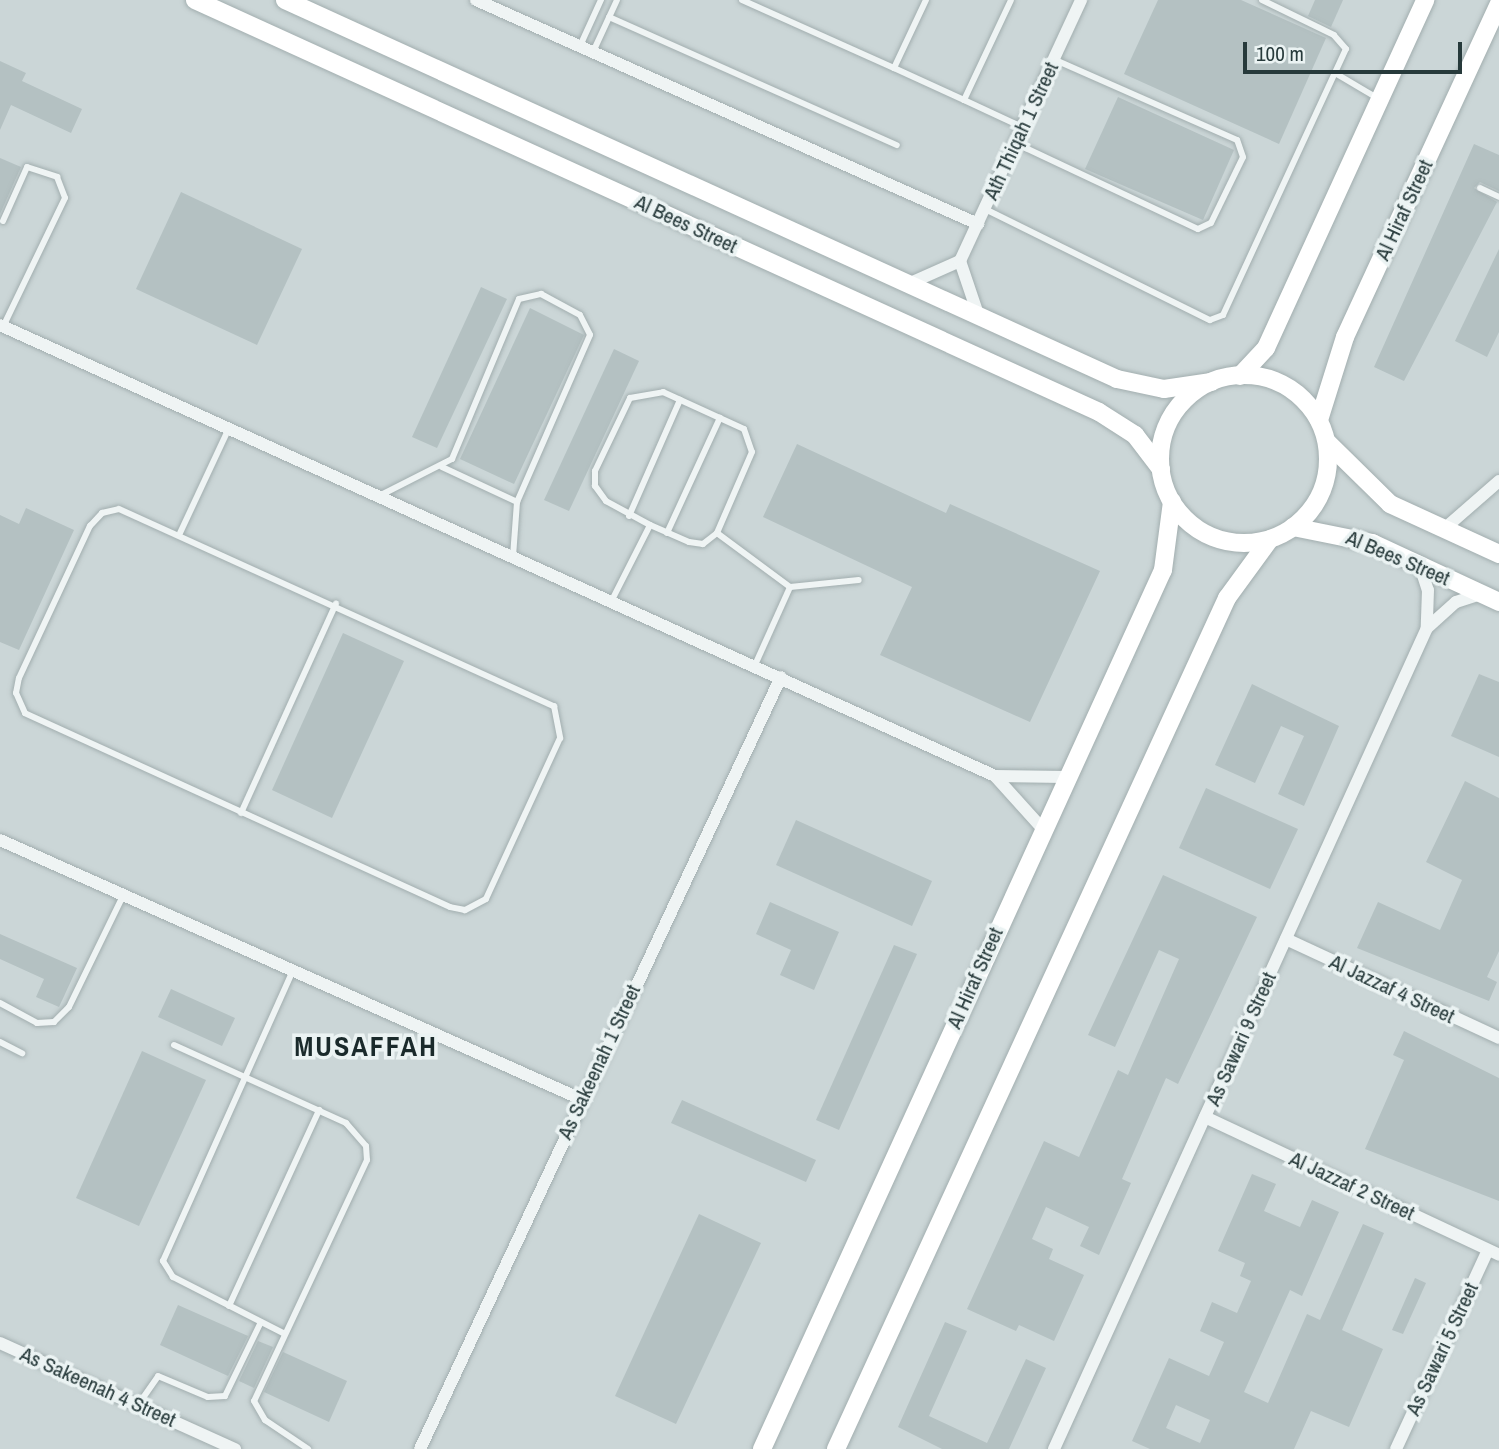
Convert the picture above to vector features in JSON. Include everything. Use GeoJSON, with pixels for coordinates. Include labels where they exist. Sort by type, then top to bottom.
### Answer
{"type":"FeatureCollection","features":[{"type":"Feature","properties":{"kind":"street","name":"Al Bees Street"},"geometry":{"type":"LineString","coordinates":[[195,0],[1099,412],[1135,435],[1161,469]]}},
{"type":"Feature","properties":{"kind":"street","name":"Al Bees Street"},"geometry":{"type":"LineString","coordinates":[[285,0],[979,317],[1132,384],[1164,390],[1211,382]]}},
{"type":"Feature","properties":{"kind":"street"},"geometry":{"type":"LineString","coordinates":[[476,0],[978,224]]}},
{"type":"Feature","properties":{"kind":"street","name":"Ath Thiqah 1 Street"},"geometry":{"type":"LineString","coordinates":[[960,261],[1081,0]]}},
{"type":"Feature","properties":{"kind":"street"},"geometry":{"type":"LineString","coordinates":[[1240,376],[1266,348],[1425,0]]}},
{"type":"Feature","properties":{"kind":"street","name":"Al Hiraf Street"},"geometry":{"type":"LineString","coordinates":[[1319,420],[1345,337],[1499,4]]}},
{"type":"Feature","properties":{"kind":"street"},"geometry":{"type":"LineString","coordinates":[[908,284],[960,261],[979,317]]}},
{"type":"Feature","properties":{"kind":"street"},"geometry":{"type":"LineString","coordinates":[[2,326],[612,600],[995,776],[1042,828]]}},
{"type":"Feature","properties":{"kind":"street"},"geometry":{"type":"LineString","coordinates":[[836,1449],[1227,598],[1270,539],[1293,527],[1322,489],[1326,442],[1319,420],[1286,386],[1240,376],[1211,382],[1171,417],[1161,469],[1172,502],[1215,538],[1270,539]]}},
{"type":"Feature","properties":{"kind":"street"},"geometry":{"type":"LineString","coordinates":[[1326,442],[1390,504],[1499,554]]}},
{"type":"Feature","properties":{"kind":"street"},"geometry":{"type":"LineString","coordinates":[[1444,529],[1499,481]]}},
{"type":"Feature","properties":{"kind":"street","name":"Al Hiraf Street"},"geometry":{"type":"LineString","coordinates":[[762,1449],[1065,777],[1163,570],[1172,502]]}},
{"type":"Feature","properties":{"kind":"street","name":"Al Bees Street"},"geometry":{"type":"LineString","coordinates":[[1293,527],[1336,532],[1499,602]]}},
{"type":"Feature","properties":{"kind":"street","name":"As Sawari 9 Street"},"geometry":{"type":"LineString","coordinates":[[1054,1449],[1427,628],[1428,590],[1420,566]]}},
{"type":"Feature","properties":{"kind":"street","name":"As Sawari 9 Street"},"geometry":{"type":"LineString","coordinates":[[1427,628],[1456,602],[1481,594]]}},
{"type":"Feature","properties":{"kind":"street","name":"As Sakeenah 1 Street"},"geometry":{"type":"LineString","coordinates":[[420,1449],[581,1099],[781,677]]}},
{"type":"Feature","properties":{"kind":"street"},"geometry":{"type":"LineString","coordinates":[[995,776],[1065,777]]}},
{"type":"Feature","properties":{"kind":"street"},"geometry":{"type":"LineString","coordinates":[[0,840],[581,1099]]}},
{"type":"Feature","properties":{"kind":"street","name":"Al Jazzaf 4 Street"},"geometry":{"type":"LineString","coordinates":[[1286,939],[1499,1038]]}},
{"type":"Feature","properties":{"kind":"street","name":"Al Jazzaf 2 Street"},"geometry":{"type":"LineString","coordinates":[[1205,1117],[1493,1252]]}},
{"type":"Feature","properties":{"kind":"street","name":"As Sawari 5 Street"},"geometry":{"type":"LineString","coordinates":[[1396,1449],[1493,1252]]}},
{"type":"Feature","properties":{"kind":"street","name":"As Sakeenah 4 Street"},"geometry":{"type":"LineString","coordinates":[[0,1343],[233,1449]]}},
{"type":"Feature","properties":{"kind":"lane"},"geometry":{"type":"LineString","coordinates":[[579,46],[601,0]]}},
{"type":"Feature","properties":{"kind":"lane"},"geometry":{"type":"LineString","coordinates":[[593,52],[617,0]]}},
{"type":"Feature","properties":{"kind":"lane"},"geometry":{"type":"LineString","coordinates":[[742,0],[1022,127]]}},
{"type":"Feature","properties":{"kind":"lane"},"geometry":{"type":"LineString","coordinates":[[894,68],[926,0]]}},
{"type":"Feature","properties":{"kind":"lane"},"geometry":{"type":"LineString","coordinates":[[964,100],[1011,0]]}},
{"type":"Feature","properties":{"kind":"lane"},"geometry":{"type":"LineString","coordinates":[[985,209],[1210,320],[1223,315],[1346,49],[1334,35],[1262,0]]}},
{"type":"Feature","properties":{"kind":"lane"},"geometry":{"type":"LineString","coordinates":[[609,17],[897,145]]}},
{"type":"Feature","properties":{"kind":"lane"},"geometry":{"type":"LineString","coordinates":[[1015,143],[1198,229],[1211,223],[1243,158],[1237,140],[1054,59]]}},
{"type":"Feature","properties":{"kind":"lane"},"geometry":{"type":"LineString","coordinates":[[1335,73],[1380,99]]}},
{"type":"Feature","properties":{"kind":"lane"},"geometry":{"type":"LineString","coordinates":[[2,326],[65,198],[57,177],[27,167],[3,220]]}},
{"type":"Feature","properties":{"kind":"lane"},"geometry":{"type":"LineString","coordinates":[[1480,188],[1499,197]]}},
{"type":"Feature","properties":{"kind":"lane"},"geometry":{"type":"LineString","coordinates":[[379,496],[410,475],[442,467],[456,452],[519,299],[541,294],[580,315],[590,335],[517,502],[513,556]]}},
{"type":"Feature","properties":{"kind":"lane"},"geometry":{"type":"LineString","coordinates":[[646,390],[680,400],[720,418],[752,440],[717,533],[703,544],[667,533],[629,516],[600,494],[595,471],[630,398],[646,390]]}},
{"type":"Feature","properties":{"kind":"lane"},"geometry":{"type":"LineString","coordinates":[[629,516],[680,400]]}},
{"type":"Feature","properties":{"kind":"lane"},"geometry":{"type":"LineString","coordinates":[[667,533],[720,418]]}},
{"type":"Feature","properties":{"kind":"lane"},"geometry":{"type":"LineString","coordinates":[[180,533],[229,428]]}},
{"type":"Feature","properties":{"kind":"lane"},"geometry":{"type":"LineString","coordinates":[[442,467],[517,502]]}},
{"type":"Feature","properties":{"kind":"lane"},"geometry":{"type":"LineString","coordinates":[[110,510],[128,510],[180,533],[540,696],[558,713],[560,738],[491,893],[473,908],[450,908],[31,718],[17,701],[19,678],[95,519],[110,510]]}},
{"type":"Feature","properties":{"kind":"lane"},"geometry":{"type":"LineString","coordinates":[[612,600],[649,525]]}},
{"type":"Feature","properties":{"kind":"lane"},"geometry":{"type":"LineString","coordinates":[[717,533],[790,587],[859,580]]}},
{"type":"Feature","properties":{"kind":"lane"},"geometry":{"type":"LineString","coordinates":[[755,665],[790,587]]}},
{"type":"Feature","properties":{"kind":"lane"},"geometry":{"type":"LineString","coordinates":[[241,813],[336,604]]}},
{"type":"Feature","properties":{"kind":"lane"},"geometry":{"type":"LineString","coordinates":[[0,1003],[37,1023],[54,1022],[69,1007],[124,894]]}},
{"type":"Feature","properties":{"kind":"lane"},"geometry":{"type":"LineString","coordinates":[[285,1334],[173,1277],[163,1261],[293,970]]}},
{"type":"Feature","properties":{"kind":"lane"},"geometry":{"type":"LineString","coordinates":[[0,1042],[22,1053]]}},
{"type":"Feature","properties":{"kind":"lane"},"geometry":{"type":"LineString","coordinates":[[174,1045],[346,1123],[366,1146],[367,1160],[254,1401],[265,1420],[308,1449]]}},
{"type":"Feature","properties":{"kind":"lane"},"geometry":{"type":"LineString","coordinates":[[229,1306],[319,1111]]}},
{"type":"Feature","properties":{"kind":"lane"},"geometry":{"type":"LineString","coordinates":[[138,1405],[158,1376],[208,1397],[225,1396],[261,1322]]}},
{"type":"Feature","properties":{"kind":"shaded area"},"geometry":{"type":"Polygon","coordinates":[[[0,0],[1499,0],[1499,1449],[0,1449],[0,0]]]}},
{"type":"Feature","properties":{"kind":"building"},"geometry":{"type":"Polygon","coordinates":[[[1158,0],[1241,0],[1326,38],[1279,144],[1124,74],[1158,0]]]}},
{"type":"Feature","properties":{"kind":"building"},"geometry":{"type":"Polygon","coordinates":[[[1315,0],[1343,0],[1331,27],[1308,16],[1315,0]]]}},
{"type":"Feature","properties":{"kind":"building"},"geometry":{"type":"Polygon","coordinates":[[[0,61],[26,73],[22,81],[82,109],[71,133],[11,105],[0,130],[0,61]]]}},
{"type":"Feature","properties":{"kind":"building"},"geometry":{"type":"Polygon","coordinates":[[[1118,97],[1234,150],[1203,220],[1085,169],[1118,97]]]}},
{"type":"Feature","properties":{"kind":"building"},"geometry":{"type":"Polygon","coordinates":[[[1474,144],[1499,155],[1499,191],[1480,182],[1474,188],[1497,202],[1404,381],[1374,367],[1474,144]]]}},
{"type":"Feature","properties":{"kind":"building"},"geometry":{"type":"Polygon","coordinates":[[[0,158],[21,167],[0,214],[0,158]]]}},
{"type":"Feature","properties":{"kind":"building"},"geometry":{"type":"Polygon","coordinates":[[[181,192],[302,249],[257,345],[136,289],[181,192]]]}},
{"type":"Feature","properties":{"kind":"building"},"geometry":{"type":"Polygon","coordinates":[[[1499,249],[1499,332],[1487,357],[1455,341],[1499,249]]]}},
{"type":"Feature","properties":{"kind":"building"},"geometry":{"type":"Polygon","coordinates":[[[481,287],[507,299],[437,448],[412,437],[481,287]]]}},
{"type":"Feature","properties":{"kind":"building"},"geometry":{"type":"Polygon","coordinates":[[[530,308],[584,335],[514,484],[460,459],[530,308]]]}},
{"type":"Feature","properties":{"kind":"building"},"geometry":{"type":"Polygon","coordinates":[[[614,349],[639,361],[569,511],[544,500],[614,349]]]}},
{"type":"Feature","properties":{"kind":"building"},"geometry":{"type":"Polygon","coordinates":[[[797,444],[946,513],[950,504],[1100,571],[1030,722],[880,655],[912,587],[763,517],[797,444]]]}},
{"type":"Feature","properties":{"kind":"building"},"geometry":{"type":"Polygon","coordinates":[[[26,508],[74,530],[19,650],[0,642],[0,515],[19,524],[26,508]]]}},
{"type":"Feature","properties":{"kind":"building"},"geometry":{"type":"Polygon","coordinates":[[[343,633],[404,661],[332,818],[272,790],[343,633]]]}},
{"type":"Feature","properties":{"kind":"building"},"geometry":{"type":"Polygon","coordinates":[[[1479,674],[1499,682],[1499,757],[1451,736],[1479,674]]]}},
{"type":"Feature","properties":{"kind":"building"},"geometry":{"type":"Polygon","coordinates":[[[1252,684],[1339,726],[1304,806],[1278,794],[1304,736],[1281,726],[1255,783],[1215,765],[1252,684]]]}},
{"type":"Feature","properties":{"kind":"building"},"geometry":{"type":"Polygon","coordinates":[[[1465,781],[1499,798],[1499,951],[1487,977],[1497,982],[1489,1001],[1357,948],[1378,902],[1440,930],[1462,880],[1426,862],[1465,781]]]}},
{"type":"Feature","properties":{"kind":"building"},"geometry":{"type":"Polygon","coordinates":[[[1206,788],[1298,829],[1270,889],[1179,848],[1206,788]]]}},
{"type":"Feature","properties":{"kind":"building"},"geometry":{"type":"Polygon","coordinates":[[[796,820],[932,881],[912,926],[776,865],[796,820]]]}},
{"type":"Feature","properties":{"kind":"building"},"geometry":{"type":"Polygon","coordinates":[[[1163,875],[1257,917],[1178,1084],[1166,1078],[1122,1179],[1131,1183],[1099,1255],[1080,1246],[1089,1227],[1046,1207],[1032,1239],[1053,1249],[1049,1259],[1084,1275],[1054,1341],[1019,1325],[1016,1331],[967,1309],[1044,1141],[1079,1157],[1118,1070],[1128,1075],[1179,959],[1159,950],[1115,1047],[1088,1035],[1163,875]]]}},
{"type":"Feature","properties":{"kind":"building"},"geometry":{"type":"Polygon","coordinates":[[[770,902],[839,932],[814,990],[780,975],[791,950],[756,934],[770,902]]]}},
{"type":"Feature","properties":{"kind":"building"},"geometry":{"type":"Polygon","coordinates":[[[0,934],[77,968],[59,1007],[36,997],[44,979],[0,959],[0,934]]]}},
{"type":"Feature","properties":{"kind":"building"},"geometry":{"type":"Polygon","coordinates":[[[894,945],[917,954],[839,1130],[816,1120],[894,945]]]}},
{"type":"Feature","properties":{"kind":"building"},"geometry":{"type":"Polygon","coordinates":[[[171,989],[235,1018],[222,1046],[158,1017],[171,989]]]}},
{"type":"Feature","properties":{"kind":"building"},"geometry":{"type":"Polygon","coordinates":[[[1404,1031],[1499,1078],[1499,1201],[1365,1149],[1404,1060],[1393,1055],[1404,1031]]]}},
{"type":"Feature","properties":{"kind":"building"},"geometry":{"type":"Polygon","coordinates":[[[142,1051],[206,1080],[139,1226],[76,1198],[142,1051]]]}},
{"type":"Feature","properties":{"kind":"building"},"geometry":{"type":"Polygon","coordinates":[[[682,1100],[816,1160],[806,1182],[671,1123],[682,1100]]]}},
{"type":"Feature","properties":{"kind":"building"},"geometry":{"type":"Polygon","coordinates":[[[1252,1174],[1276,1184],[1264,1211],[1300,1227],[1312,1200],[1339,1212],[1302,1296],[1290,1290],[1244,1392],[1268,1403],[1307,1314],[1320,1320],[1363,1224],[1384,1233],[1342,1330],[1383,1349],[1349,1427],[1311,1411],[1294,1449],[1150,1449],[1132,1441],[1169,1358],[1209,1376],[1224,1342],[1200,1331],[1212,1302],[1237,1313],[1251,1281],[1240,1276],[1245,1263],[1218,1251],[1252,1174]],[[1176,1405],[1166,1428],[1200,1443],[1210,1420],[1176,1405]]]}},
{"type":"Feature","properties":{"kind":"building"},"geometry":{"type":"Polygon","coordinates":[[[699,1214],[761,1243],[676,1424],[615,1396],[699,1214]]]}},
{"type":"Feature","properties":{"kind":"building"},"geometry":{"type":"Polygon","coordinates":[[[1415,1278],[1426,1283],[1403,1334],[1392,1330],[1415,1278]]]}},
{"type":"Feature","properties":{"kind":"building"},"geometry":{"type":"Polygon","coordinates":[[[178,1305],[248,1336],[228,1376],[160,1345],[178,1305]]]}},
{"type":"Feature","properties":{"kind":"building"},"geometry":{"type":"Polygon","coordinates":[[[945,1322],[967,1331],[929,1416],[987,1443],[1026,1359],[1046,1368],[1009,1449],[942,1449],[898,1427],[945,1322]]]}},
{"type":"Feature","properties":{"kind":"building"},"geometry":{"type":"Polygon","coordinates":[[[258,1341],[273,1347],[254,1388],[239,1381],[258,1341]]]}},
{"type":"Feature","properties":{"kind":"building"},"geometry":{"type":"Polygon","coordinates":[[[283,1352],[347,1381],[329,1422],[264,1392],[283,1352]]]}},
{"type":"Feature","properties":{"kind":"district","name":"MUSAFFAH"},"geometry":{"type":"Point","coordinates":[366,1046]}}]}
